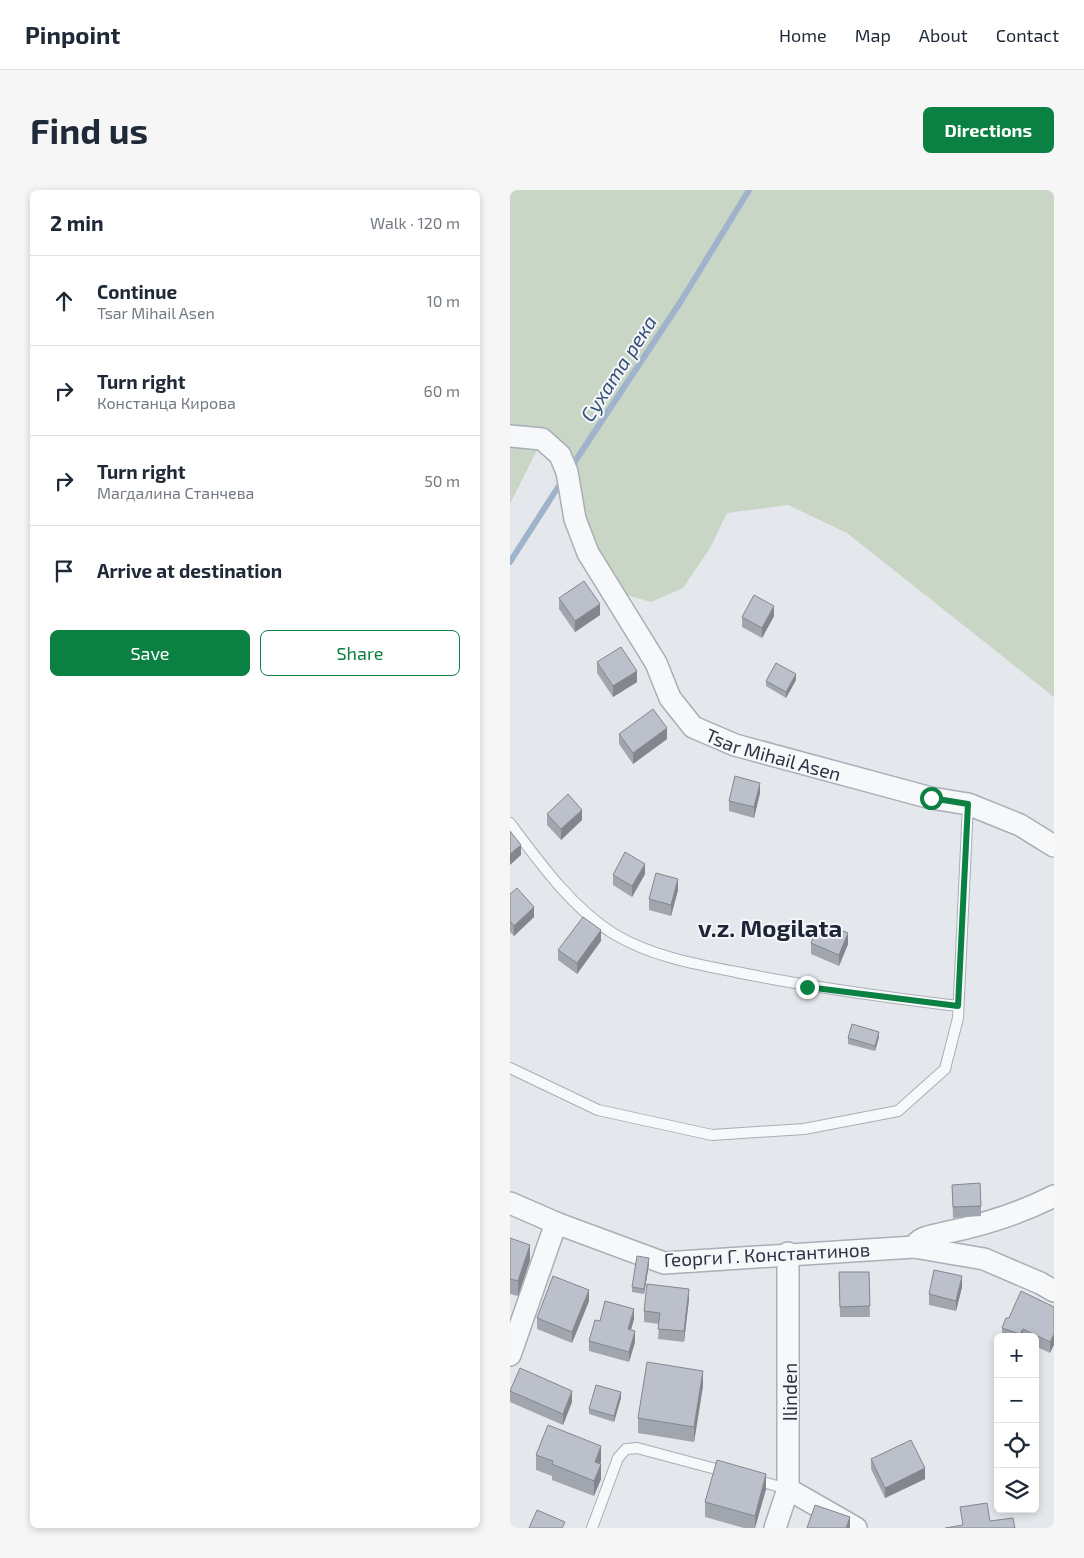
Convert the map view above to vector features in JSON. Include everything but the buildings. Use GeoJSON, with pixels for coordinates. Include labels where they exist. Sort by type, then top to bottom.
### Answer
{"type":"FeatureCollection","features":[{"type":"Feature","properties":{"kind":"street","name":"Tsar Mihail Asen"},"geometry":{"type":"LineString","coordinates":[[510,436],[542,439],[560,455],[568,480],[575,519],[588,553],[656,663],[670,698],[693,727],[735,745],[931,798],[968,804],[1020,826],[1054,846]]}},
{"type":"Feature","properties":{"kind":"street"},"geometry":{"type":"LineString","coordinates":[[914,1247],[923,1238],[980,1226],[1032,1207],[1054,1196]]}},
{"type":"Feature","properties":{"kind":"street","name":"Георги Г. Константинов"},"geometry":{"type":"LineString","coordinates":[[510,1203],[556,1223],[664,1264],[788,1254],[914,1247]]}},
{"type":"Feature","properties":{"kind":"street"},"geometry":{"type":"LineString","coordinates":[[510,1355],[556,1223]]}},
{"type":"Feature","properties":{"kind":"street"},"geometry":{"type":"LineString","coordinates":[[914,1247],[984,1259],[1040,1282],[1054,1291]]}},
{"type":"Feature","properties":{"kind":"street","name":"Ilinden"},"geometry":{"type":"LineString","coordinates":[[775,1528],[788,1489],[788,1254]]}},
{"type":"Feature","properties":{"kind":"street"},"geometry":{"type":"LineString","coordinates":[[788,1489],[856,1528]]}},
{"type":"Feature","properties":{"kind":"lane"},"geometry":{"type":"LineString","coordinates":[[510,1068],[598,1110],[712,1135],[804,1129],[898,1111],[945,1069],[958,1018],[968,804]]}},
{"type":"Feature","properties":{"kind":"lane"},"geometry":{"type":"LineString","coordinates":[[510,823],[532,854],[578,905],[614,934],[671,959],[807,987],[958,1006]]}},
{"type":"Feature","properties":{"kind":"lane"},"geometry":{"type":"LineString","coordinates":[[592,1528],[618,1458],[626,1449],[637,1448],[788,1489]]}},
{"type":"Feature","properties":{"kind":"green space"},"geometry":{"type":"Polygon","coordinates":[[[510,190],[1054,190],[1054,697],[847,533],[788,505],[727,513],[710,548],[683,588],[651,602],[606,589],[542,440],[510,504],[510,190]]]}},
{"type":"Feature","properties":{"kind":"waterway","name":"Сухата река"},"geometry":{"type":"LineString","coordinates":[[570,469],[681,301],[749,190]]}},
{"type":"Feature","properties":{"kind":"waterway","name":"Сухата река"},"geometry":{"type":"LineString","coordinates":[[510,562],[562,481]]}},
{"type":"Feature","properties":{"kind":"district","name":"v.z. Mogilata"},"geometry":{"type":"Point","coordinates":[770,927]}},
{"type":"Feature","properties":{"kind":"route"},"geometry":{"type":"LineString","coordinates":[[807,987],[958,1006],[968,804],[931,798]]}}]}
